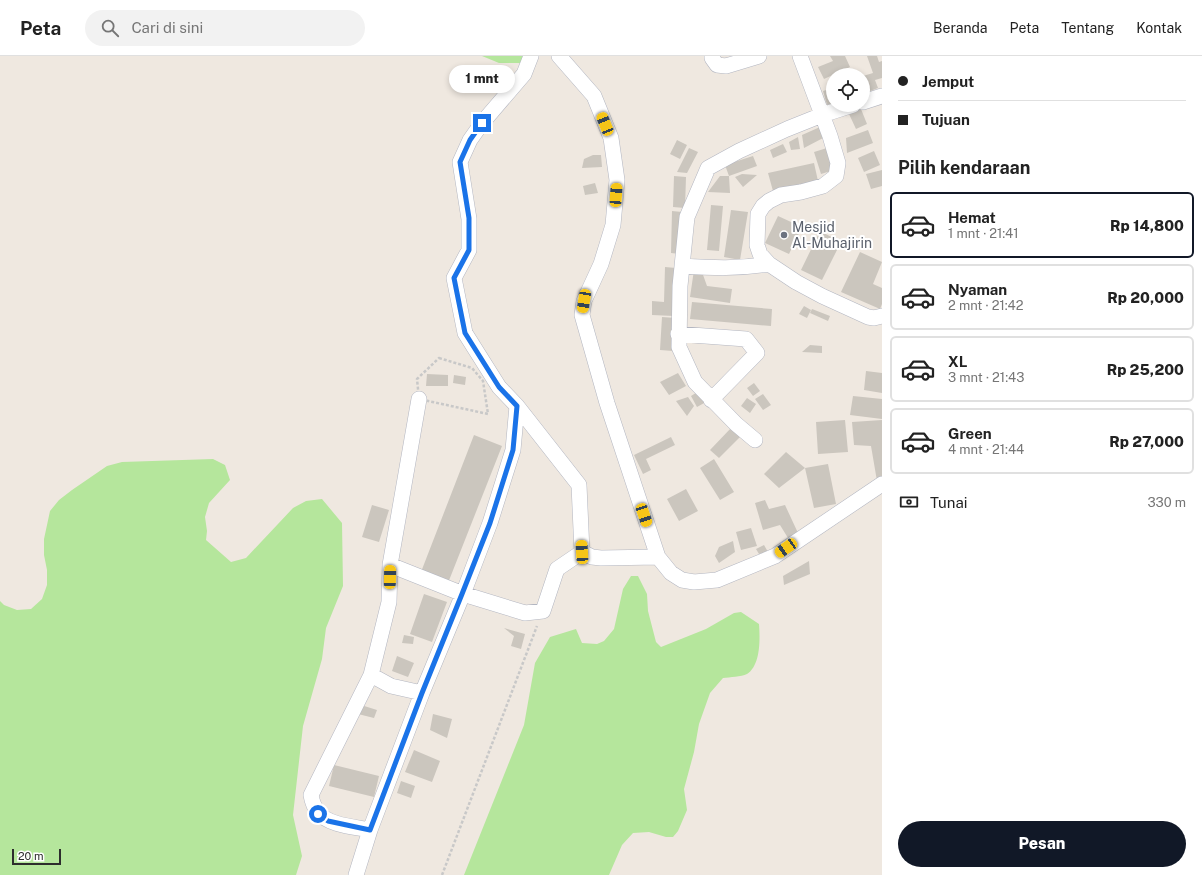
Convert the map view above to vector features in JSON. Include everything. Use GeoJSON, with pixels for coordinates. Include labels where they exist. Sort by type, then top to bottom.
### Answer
{"type":"FeatureCollection","features":[{"type":"Feature","properties":{"kind":"street"},"geometry":{"type":"LineString","coordinates":[[531,56],[524,74],[482,123],[470,140],[460,162],[469,218],[469,250],[454,278],[465,333],[499,387],[517,406],[579,485],[582,552]]}},
{"type":"Feature","properties":{"kind":"street"},"geometry":{"type":"LineString","coordinates":[[559,56],[594,96],[611,138],[617,180],[613,225],[601,264],[584,301],[582,314],[606,403],[658,557],[671,573],[682,580],[694,582],[717,580],[775,556],[882,484]]}},
{"type":"Feature","properties":{"kind":"street"},"geometry":{"type":"LineString","coordinates":[[712,56],[717,65],[726,66],[759,56]]}},
{"type":"Feature","properties":{"kind":"street"},"geometry":{"type":"LineString","coordinates":[[800,56],[838,163],[836,176],[823,186],[781,195],[763,206],[758,214],[757,245],[760,254],[769,264],[796,282],[822,296],[868,317],[874,318],[882,316]]}},
{"type":"Feature","properties":{"kind":"street"},"geometry":{"type":"LineString","coordinates":[[870,100],[882,96]]}},
{"type":"Feature","properties":{"kind":"street"},"geometry":{"type":"LineString","coordinates":[[755,440],[711,400],[695,382],[678,347],[682,266],[687,217],[708,168],[739,150],[831,112]]}},
{"type":"Feature","properties":{"kind":"street"},"geometry":{"type":"LineString","coordinates":[[682,266],[727,269],[769,264]]}},
{"type":"Feature","properties":{"kind":"street"},"geometry":{"type":"LineString","coordinates":[[678,334],[746,339],[756,353],[711,400]]}},
{"type":"Feature","properties":{"kind":"street"},"geometry":{"type":"LineString","coordinates":[[370,830],[328,821],[318,814],[313,805],[311,795],[371,675],[389,602],[390,565],[419,399]]}},
{"type":"Feature","properties":{"kind":"street"},"geometry":{"type":"LineString","coordinates":[[356,875],[370,830],[422,693],[490,523],[513,450],[517,406]]}},
{"type":"Feature","properties":{"kind":"street"},"geometry":{"type":"LineString","coordinates":[[582,552],[592,557],[601,558],[658,557]]}},
{"type":"Feature","properties":{"kind":"street"},"geometry":{"type":"LineString","coordinates":[[390,565],[462,594],[525,613],[543,611],[557,569],[582,552]]}},
{"type":"Feature","properties":{"kind":"street"},"geometry":{"type":"LineString","coordinates":[[371,675],[391,686],[422,693]]}},
{"type":"Feature","properties":{"kind":"path"},"geometry":{"type":"LineString","coordinates":[[439,358],[472,368],[483,381],[488,414],[450,406],[419,399],[417,379],[439,358]]}},
{"type":"Feature","properties":{"kind":"path"},"geometry":{"type":"LineString","coordinates":[[442,875],[543,611]]}},
{"type":"Feature","properties":{"kind":"green space"},"geometry":{"type":"Polygon","coordinates":[[[482,56],[533,56],[530,63],[499,63],[482,56]]]}},
{"type":"Feature","properties":{"kind":"green space"},"geometry":{"type":"Polygon","coordinates":[[[213,459],[225,465],[230,480],[209,503],[205,517],[207,531],[206,540],[231,562],[246,558],[293,508],[306,501],[322,499],[342,523],[343,586],[326,628],[322,659],[303,726],[293,815],[302,856],[296,875],[0,875],[0,601],[4,605],[17,610],[31,609],[42,599],[47,585],[44,539],[50,511],[59,500],[107,466],[122,462],[213,459]]]}},
{"type":"Feature","properties":{"kind":"green space"},"geometry":{"type":"Polygon","coordinates":[[[631,576],[638,576],[647,594],[648,611],[656,642],[661,647],[706,629],[734,613],[741,612],[759,624],[759,651],[752,670],[745,675],[723,678],[710,693],[699,724],[694,752],[684,789],[687,810],[678,831],[673,837],[666,837],[649,832],[633,833],[622,845],[609,875],[464,875],[524,725],[535,663],[550,637],[576,629],[582,643],[597,644],[604,641],[614,629],[623,589],[631,576]]]}},
{"type":"Feature","properties":{"kind":"building"},"geometry":{"type":"Polygon","coordinates":[[[830,56],[845,56],[850,67],[826,68],[826,78],[824,79],[818,67],[833,61],[830,56]]]}},
{"type":"Feature","properties":{"kind":"building"},"geometry":{"type":"Polygon","coordinates":[[[867,56],[877,56],[879,62],[882,61],[882,78],[875,80],[878,88],[870,91],[870,74],[873,73],[867,56]]]}},
{"type":"Feature","properties":{"kind":"building"},"geometry":{"type":"Polygon","coordinates":[[[826,90],[826,102],[823,91],[826,90]]]}},
{"type":"Feature","properties":{"kind":"building"},"geometry":{"type":"Polygon","coordinates":[[[854,112],[862,112],[867,124],[856,129],[849,114],[854,112]]]}},
{"type":"Feature","properties":{"kind":"building"},"geometry":{"type":"Polygon","coordinates":[[[820,127],[825,137],[804,148],[802,135],[820,127]]]}},
{"type":"Feature","properties":{"kind":"building"},"geometry":{"type":"Polygon","coordinates":[[[868,130],[873,143],[847,153],[846,138],[868,130]]]}},
{"type":"Feature","properties":{"kind":"building"},"geometry":{"type":"Polygon","coordinates":[[[798,137],[800,149],[791,150],[789,142],[798,137]]]}},
{"type":"Feature","properties":{"kind":"building"},"geometry":{"type":"Polygon","coordinates":[[[677,140],[687,145],[680,159],[670,154],[677,140]]]}},
{"type":"Feature","properties":{"kind":"building"},"geometry":{"type":"Polygon","coordinates":[[[783,144],[787,152],[773,158],[770,150],[783,144]]]}},
{"type":"Feature","properties":{"kind":"building"},"geometry":{"type":"Polygon","coordinates":[[[689,148],[698,152],[687,173],[677,172],[689,148]]]}},
{"type":"Feature","properties":{"kind":"building"},"geometry":{"type":"Polygon","coordinates":[[[827,148],[834,170],[821,174],[814,152],[827,148]]]}},
{"type":"Feature","properties":{"kind":"building"},"geometry":{"type":"Polygon","coordinates":[[[874,151],[880,165],[864,172],[858,158],[874,151]]]}},
{"type":"Feature","properties":{"kind":"building"},"geometry":{"type":"Polygon","coordinates":[[[593,155],[601,155],[602,167],[582,168],[584,159],[593,155]]]}},
{"type":"Feature","properties":{"kind":"building"},"geometry":{"type":"Polygon","coordinates":[[[753,156],[757,166],[729,176],[725,165],[753,156]]]}},
{"type":"Feature","properties":{"kind":"building"},"geometry":{"type":"Polygon","coordinates":[[[814,163],[818,181],[773,191],[768,173],[814,163]]]}},
{"type":"Feature","properties":{"kind":"building"},"geometry":{"type":"Polygon","coordinates":[[[882,170],[882,186],[871,189],[866,174],[882,170]]]}},
{"type":"Feature","properties":{"kind":"building"},"geometry":{"type":"Polygon","coordinates":[[[742,174],[757,175],[743,187],[735,177],[742,174]]]}},
{"type":"Feature","properties":{"kind":"building"},"geometry":{"type":"Polygon","coordinates":[[[674,176],[686,177],[685,208],[673,207],[674,176]]]}},
{"type":"Feature","properties":{"kind":"building"},"geometry":{"type":"Polygon","coordinates":[[[720,176],[729,176],[730,193],[708,192],[720,176]]]}},
{"type":"Feature","properties":{"kind":"building"},"geometry":{"type":"Polygon","coordinates":[[[595,183],[598,193],[585,195],[583,186],[595,183]]]}},
{"type":"Feature","properties":{"kind":"building"},"geometry":{"type":"Polygon","coordinates":[[[711,205],[723,206],[719,251],[707,250],[711,205]]]}},
{"type":"Feature","properties":{"kind":"building"},"geometry":{"type":"Polygon","coordinates":[[[731,210],[748,212],[740,260],[724,257],[731,210]]]}},
{"type":"Feature","properties":{"kind":"building"},"geometry":{"type":"Polygon","coordinates":[[[672,211],[682,212],[680,254],[671,253],[672,211]]]}},
{"type":"Feature","properties":{"kind":"building","name":"Mesjid Al-Muhajirin"},"geometry":{"type":"Polygon","coordinates":[[[778,216],[802,227],[789,254],[765,243],[778,216]]]}},
{"type":"Feature","properties":{"kind":"building"},"geometry":{"type":"Polygon","coordinates":[[[820,231],[841,242],[822,280],[801,270],[820,231]]]}},
{"type":"Feature","properties":{"kind":"building"},"geometry":{"type":"Polygon","coordinates":[[[860,252],[882,262],[873,284],[882,288],[882,304],[880,309],[841,292],[860,252]]]}},
{"type":"Feature","properties":{"kind":"building"},"geometry":{"type":"Polygon","coordinates":[[[665,267],[676,268],[674,316],[652,315],[652,301],[664,302],[665,267]]]}},
{"type":"Feature","properties":{"kind":"building"},"geometry":{"type":"Polygon","coordinates":[[[694,270],[702,272],[707,286],[732,289],[730,303],[690,297],[694,270]]]}},
{"type":"Feature","properties":{"kind":"building"},"geometry":{"type":"Polygon","coordinates":[[[692,302],[772,309],[771,326],[690,319],[692,302]]]}},
{"type":"Feature","properties":{"kind":"building"},"geometry":{"type":"Polygon","coordinates":[[[804,306],[811,310],[807,318],[799,314],[804,306]]]}},
{"type":"Feature","properties":{"kind":"building"},"geometry":{"type":"Polygon","coordinates":[[[812,309],[830,316],[828,321],[810,313],[812,309]]]}},
{"type":"Feature","properties":{"kind":"building"},"geometry":{"type":"Polygon","coordinates":[[[662,317],[676,318],[673,351],[660,350],[662,317]]]}},
{"type":"Feature","properties":{"kind":"building"},"geometry":{"type":"Polygon","coordinates":[[[810,345],[822,346],[822,353],[802,352],[810,345]]]}},
{"type":"Feature","properties":{"kind":"building"},"geometry":{"type":"Polygon","coordinates":[[[866,371],[882,373],[882,393],[864,390],[866,371]]]}},
{"type":"Feature","properties":{"kind":"building"},"geometry":{"type":"Polygon","coordinates":[[[678,373],[686,386],[669,395],[660,382],[678,373]]]}},
{"type":"Feature","properties":{"kind":"building"},"geometry":{"type":"Polygon","coordinates":[[[427,374],[448,375],[448,386],[426,386],[427,374]]]}},
{"type":"Feature","properties":{"kind":"building"},"geometry":{"type":"Polygon","coordinates":[[[454,375],[466,377],[465,385],[453,383],[454,375]]]}},
{"type":"Feature","properties":{"kind":"building"},"geometry":{"type":"Polygon","coordinates":[[[754,383],[760,391],[753,396],[747,388],[754,383]]]}},
{"type":"Feature","properties":{"kind":"building"},"geometry":{"type":"Polygon","coordinates":[[[699,391],[706,402],[697,407],[691,396],[699,391]]]}},
{"type":"Feature","properties":{"kind":"building"},"geometry":{"type":"Polygon","coordinates":[[[763,394],[771,405],[763,410],[755,399],[763,394]]]}},
{"type":"Feature","properties":{"kind":"building"},"geometry":{"type":"Polygon","coordinates":[[[853,396],[882,399],[882,419],[850,415],[853,396]]]}},
{"type":"Feature","properties":{"kind":"building"},"geometry":{"type":"Polygon","coordinates":[[[688,397],[694,406],[687,416],[676,401],[688,397]]]}},
{"type":"Feature","properties":{"kind":"building"},"geometry":{"type":"Polygon","coordinates":[[[747,398],[756,404],[750,413],[741,406],[747,398]]]}},
{"type":"Feature","properties":{"kind":"building"},"geometry":{"type":"Polygon","coordinates":[[[845,420],[848,452],[818,454],[816,422],[845,420]]]}},
{"type":"Feature","properties":{"kind":"building"},"geometry":{"type":"Polygon","coordinates":[[[882,420],[882,477],[877,481],[871,446],[854,445],[852,422],[882,420]]]}},
{"type":"Feature","properties":{"kind":"building"},"geometry":{"type":"Polygon","coordinates":[[[731,428],[740,437],[719,458],[710,450],[731,428]]]}},
{"type":"Feature","properties":{"kind":"building"},"geometry":{"type":"Polygon","coordinates":[[[474,435],[502,446],[448,583],[421,572],[474,435]]]}},
{"type":"Feature","properties":{"kind":"building"},"geometry":{"type":"Polygon","coordinates":[[[671,437],[675,445],[646,459],[651,470],[643,474],[634,455],[671,437]]]}},
{"type":"Feature","properties":{"kind":"building"},"geometry":{"type":"Polygon","coordinates":[[[786,452],[805,468],[779,488],[764,474],[786,452]]]}},
{"type":"Feature","properties":{"kind":"building"},"geometry":{"type":"Polygon","coordinates":[[[714,459],[734,492],[720,500],[700,468],[714,459]]]}},
{"type":"Feature","properties":{"kind":"building"},"geometry":{"type":"Polygon","coordinates":[[[828,464],[836,504],[814,508],[805,468],[828,464]]]}},
{"type":"Feature","properties":{"kind":"building"},"geometry":{"type":"Polygon","coordinates":[[[686,489],[698,511],[679,521],[667,499],[686,489]]]}},
{"type":"Feature","properties":{"kind":"building"},"geometry":{"type":"Polygon","coordinates":[[[765,500],[769,509],[785,505],[798,533],[788,538],[780,525],[763,530],[755,503],[765,500]]]}},
{"type":"Feature","properties":{"kind":"building"},"geometry":{"type":"Polygon","coordinates":[[[372,505],[389,510],[379,542],[362,537],[372,505]]]}},
{"type":"Feature","properties":{"kind":"building"},"geometry":{"type":"Polygon","coordinates":[[[751,528],[757,546],[741,550],[736,532],[751,528]]]}},
{"type":"Feature","properties":{"kind":"building"},"geometry":{"type":"Polygon","coordinates":[[[733,541],[735,552],[719,563],[715,556],[719,547],[733,541]]]}},
{"type":"Feature","properties":{"kind":"building"},"geometry":{"type":"Polygon","coordinates":[[[764,545],[768,552],[759,554],[756,549],[764,545]]]}},
{"type":"Feature","properties":{"kind":"building"},"geometry":{"type":"Polygon","coordinates":[[[809,561],[810,574],[784,585],[783,576],[809,561]]]}},
{"type":"Feature","properties":{"kind":"building"},"geometry":{"type":"Polygon","coordinates":[[[424,594],[447,602],[432,642],[410,634],[424,594]]]}},
{"type":"Feature","properties":{"kind":"building"},"geometry":{"type":"Polygon","coordinates":[[[504,628],[525,634],[521,649],[511,646],[514,636],[504,628]]]}},
{"type":"Feature","properties":{"kind":"building"},"geometry":{"type":"Polygon","coordinates":[[[404,635],[414,637],[413,644],[402,643],[404,635]]]}},
{"type":"Feature","properties":{"kind":"building"},"geometry":{"type":"Polygon","coordinates":[[[397,656],[414,663],[408,677],[392,671],[397,656]]]}},
{"type":"Feature","properties":{"kind":"building"},"geometry":{"type":"Polygon","coordinates":[[[361,705],[377,710],[374,718],[358,714],[361,705]]]}},
{"type":"Feature","properties":{"kind":"building"},"geometry":{"type":"Polygon","coordinates":[[[433,714],[452,719],[447,738],[430,730],[433,714]]]}},
{"type":"Feature","properties":{"kind":"building"},"geometry":{"type":"Polygon","coordinates":[[[414,750],[440,761],[432,782],[405,772],[414,750]]]}},
{"type":"Feature","properties":{"kind":"building"},"geometry":{"type":"Polygon","coordinates":[[[334,765],[379,776],[374,797],[329,786],[334,765]]]}},
{"type":"Feature","properties":{"kind":"building"},"geometry":{"type":"Polygon","coordinates":[[[401,781],[415,786],[411,798],[397,793],[401,781]]]}},
{"type":"Feature","properties":{"kind":"place","name":"Mesjid Al-Muhajirin"},"geometry":{"type":"Point","coordinates":[784,235]}},
{"type":"Feature","properties":{"kind":"route"},"geometry":{"type":"LineString","coordinates":[[318,814],[328,821],[370,830],[422,693],[490,523],[513,450],[517,406],[499,387],[465,333],[454,278],[469,250],[469,218],[460,162],[470,140],[482,123]]}}]}
